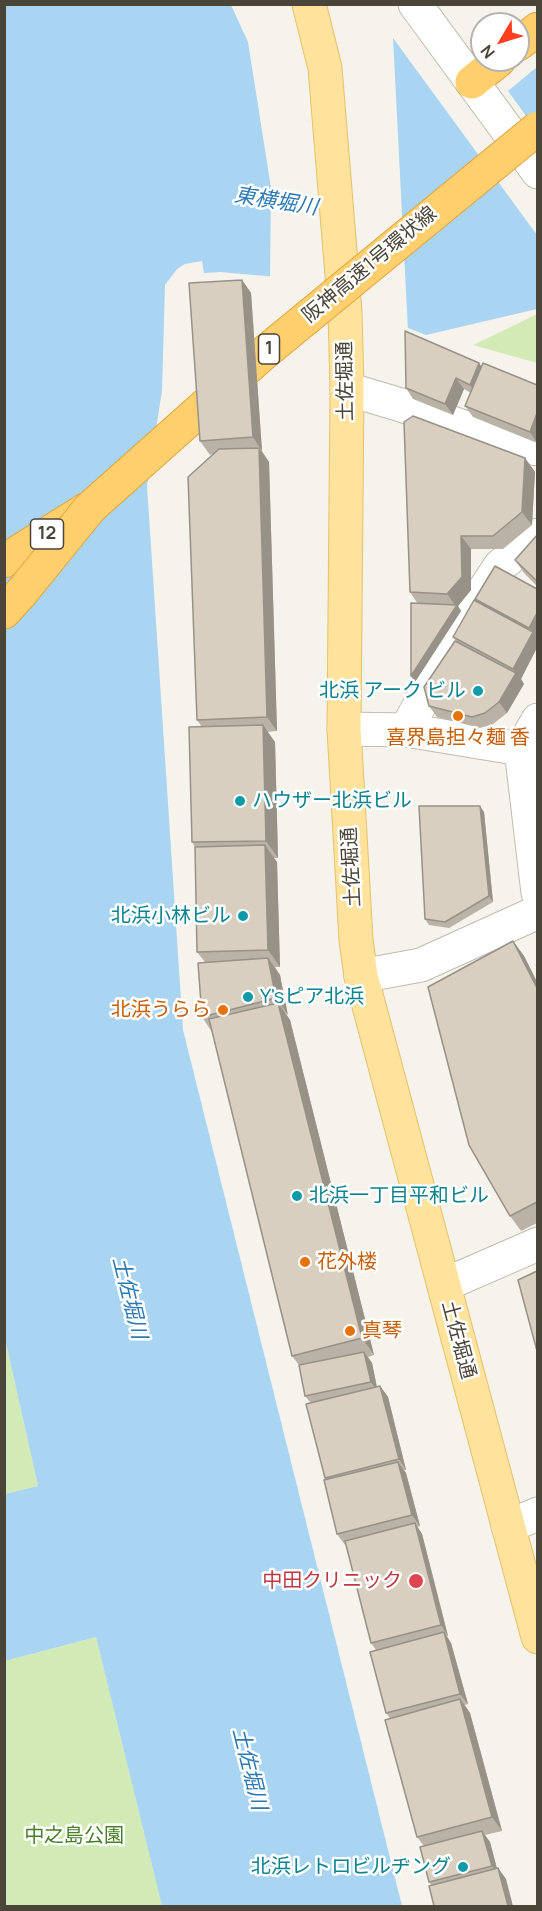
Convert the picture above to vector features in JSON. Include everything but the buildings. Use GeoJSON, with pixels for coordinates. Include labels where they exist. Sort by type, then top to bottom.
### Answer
{"type":"FeatureCollection","features":[{"type":"Feature","properties":{"kind":"highway"},"geometry":{"type":"LineString","coordinates":[[472,82],[484,72]]}},
{"type":"Feature","properties":{"kind":"highway","name":"阪神高速1号環状線"},"geometry":{"type":"LineString","coordinates":[[4,612],[90,508],[264,353],[537,128]]}},
{"type":"Feature","properties":{"kind":"highway","name":"12"},"geometry":{"type":"LineString","coordinates":[[4,561],[90,508]]}},
{"type":"Feature","properties":{"kind":"main road","name":"土佐堀通"},"geometry":{"type":"LineString","coordinates":[[309,4],[325,68],[345,312],[344,729],[356,940],[361,976],[444,1285],[523,1520],[537,1637]]}},
{"type":"Feature","properties":{"kind":"street"},"geometry":{"type":"LineString","coordinates":[[420,11],[537,172]]}},
{"type":"Feature","properties":{"kind":"street"},"geometry":{"type":"LineString","coordinates":[[346,389],[401,405],[515,444],[537,449]]}},
{"type":"Feature","properties":{"kind":"street"},"geometry":{"type":"LineString","coordinates":[[406,730],[478,598],[500,566],[537,535]]}},
{"type":"Feature","properties":{"kind":"street"},"geometry":{"type":"LineString","coordinates":[[537,720],[521,750],[537,893]]}},
{"type":"Feature","properties":{"kind":"street"},"geometry":{"type":"LineString","coordinates":[[344,729],[406,730],[521,750]]}},
{"type":"Feature","properties":{"kind":"street"},"geometry":{"type":"LineString","coordinates":[[361,976],[422,965],[537,912]]}},
{"type":"Feature","properties":{"kind":"street"},"geometry":{"type":"LineString","coordinates":[[444,1285],[537,1244]]}},
{"type":"Feature","properties":{"kind":"green space"},"geometry":{"type":"Polygon","coordinates":[[[537,314],[537,363],[473,345],[519,323],[537,314]]]}},
{"type":"Feature","properties":{"kind":"green space"},"geometry":{"type":"Polygon","coordinates":[[[4,1334],[38,1486],[5,1494],[4,1494],[4,1334]]]}},
{"type":"Feature","properties":{"kind":"green space","name":"中之島公園"},"geometry":{"type":"Polygon","coordinates":[[[96,1637],[162,1906],[5,1906],[5,1661],[96,1637]]]}},
{"type":"Feature","properties":{"kind":"water"},"geometry":{"type":"Polygon","coordinates":[[[479,4],[500,11],[537,5],[537,309],[426,335],[276,277],[220,272],[204,273],[202,261],[185,264],[177,269],[165,285],[162,391],[147,486],[183,1030],[402,1906],[162,1906],[96,1637],[5,1661],[5,1494],[38,1486],[4,1334],[5,5],[479,4]]]}},
{"type":"Feature","properties":{"kind":"pier"},"geometry":{"type":"Polygon","coordinates":[[[483,4],[500,8],[516,4],[537,5],[537,67],[508,91],[537,131],[537,235],[393,38],[408,331],[270,280],[271,188],[248,42],[231,5],[483,4]]]}},
{"type":"Feature","properties":{"kind":"place","name":"北浜 アーク ビル"},"geometry":{"type":"Point","coordinates":[478,691]}},
{"type":"Feature","properties":{"kind":"place","name":"喜界島担々麺 香"},"geometry":{"type":"Point","coordinates":[458,716]}},
{"type":"Feature","properties":{"kind":"place","name":"ハウザー北浜ビル"},"geometry":{"type":"Point","coordinates":[240,801]}},
{"type":"Feature","properties":{"kind":"place","name":"北浜小林ビル"},"geometry":{"type":"Point","coordinates":[243,916]}},
{"type":"Feature","properties":{"kind":"place","name":"Y'sピア北浜"},"geometry":{"type":"Point","coordinates":[248,997]}},
{"type":"Feature","properties":{"kind":"place","name":"北浜うらら"},"geometry":{"type":"Point","coordinates":[223,1010]}},
{"type":"Feature","properties":{"kind":"place","name":"北浜一丁目平和ビル"},"geometry":{"type":"Point","coordinates":[297,1196]}},
{"type":"Feature","properties":{"kind":"place","name":"花外楼"},"geometry":{"type":"Point","coordinates":[305,1262]}},
{"type":"Feature","properties":{"kind":"place","name":"真琴"},"geometry":{"type":"Point","coordinates":[350,1331]}},
{"type":"Feature","properties":{"kind":"place","name":"中田クリニック"},"geometry":{"type":"Point","coordinates":[416,1581]}},
{"type":"Feature","properties":{"kind":"place","name":"北浜レトロビルヂング"},"geometry":{"type":"Point","coordinates":[463,1867]}},
{"type":"Feature","properties":{"kind":"water label","name":"東横堀川"},"geometry":{"type":"Point","coordinates":[276,202]}},
{"type":"Feature","properties":{"kind":"water label","name":"土佐堀川"},"geometry":{"type":"Point","coordinates":[129,1298]}},
{"type":"Feature","properties":{"kind":"water label","name":"土佐堀川"},"geometry":{"type":"Point","coordinates":[249,1769]}}]}
